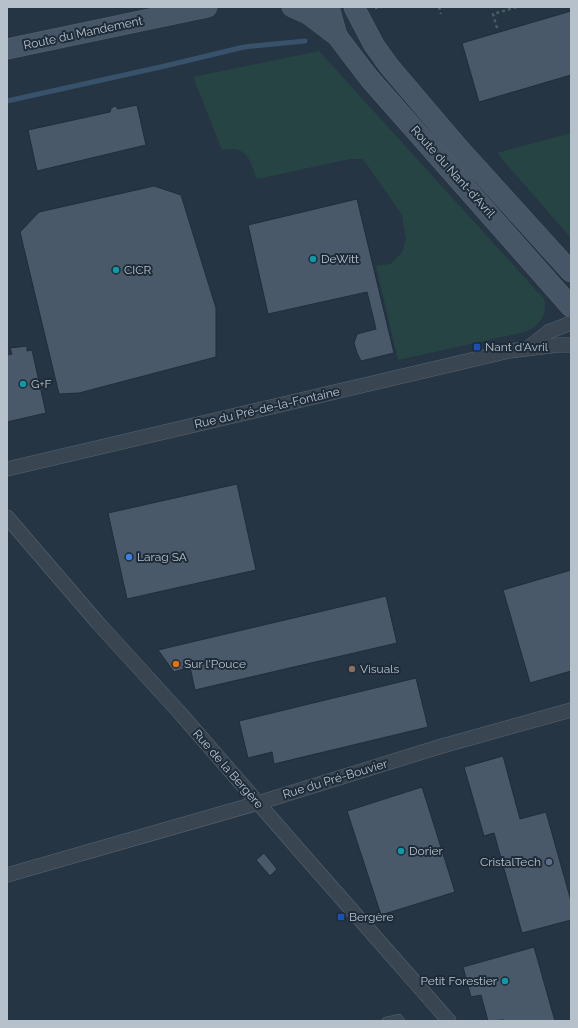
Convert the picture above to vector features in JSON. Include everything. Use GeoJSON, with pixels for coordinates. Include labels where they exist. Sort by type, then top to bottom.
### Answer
{"type":"FeatureCollection","features":[{"type":"Feature","properties":{"kind":"main road","name":"Route du Mandement"},"geometry":{"type":"LineString","coordinates":[[7,49],[207,7]]}},
{"type":"Feature","properties":{"kind":"main road","name":"Route du Nant-d'Avril"},"geometry":{"type":"LineString","coordinates":[[292,7],[308,14],[337,36],[369,78],[571,307]]}},
{"type":"Feature","properties":{"kind":"main road","name":"Route du Nant-d'Avril"},"geometry":{"type":"LineString","coordinates":[[329,7],[337,36]]}},
{"type":"Feature","properties":{"kind":"main road","name":"Route du Nant-d'Avril"},"geometry":{"type":"LineString","coordinates":[[360,11],[374,45],[389,66],[457,146],[571,272]]}},
{"type":"Feature","properties":{"kind":"street","name":"Rue du Pré-de-la-Fontaine"},"geometry":{"type":"LineString","coordinates":[[527,348],[548,332],[571,323]]}},
{"type":"Feature","properties":{"kind":"street","name":"Rue du Pré-de-la-Fontaine"},"geometry":{"type":"LineString","coordinates":[[7,469],[509,351],[558,345],[571,345]]}},
{"type":"Feature","properties":{"kind":"street","name":"Rue de la Bergère"},"geometry":{"type":"LineString","coordinates":[[7,517],[85,608],[180,713],[449,1021]]}},
{"type":"Feature","properties":{"kind":"street","name":"Rue du Pré-Bouvier"},"geometry":{"type":"LineString","coordinates":[[7,876],[571,710]]}},
{"type":"Feature","properties":{"kind":"lane"},"geometry":{"type":"LineString","coordinates":[[386,1021],[398,1018],[401,1021]]}},
{"type":"Feature","properties":{"kind":"path"},"geometry":{"type":"LineString","coordinates":[[438,7],[440,14]]}},
{"type":"Feature","properties":{"kind":"path"},"geometry":{"type":"LineString","coordinates":[[497,28],[494,14],[517,7]]}},
{"type":"Feature","properties":{"kind":"green space"},"geometry":{"type":"Polygon","coordinates":[[[319,51],[544,299],[544,315],[534,327],[525,332],[398,360],[376,266],[390,264],[401,254],[406,240],[402,215],[363,159],[350,159],[257,179],[246,155],[237,150],[222,150],[193,77],[319,51]]]}},
{"type":"Feature","properties":{"kind":"green space"},"geometry":{"type":"Polygon","coordinates":[[[571,133],[571,238],[497,153],[571,133]]]}},
{"type":"Feature","properties":{"kind":"building"},"geometry":{"type":"Polygon","coordinates":[[[571,11],[571,75],[479,102],[462,43],[571,11]]]}},
{"type":"Feature","properties":{"kind":"building"},"geometry":{"type":"Polygon","coordinates":[[[137,105],[146,145],[37,171],[28,130],[110,112],[111,108],[115,106],[118,109],[137,105]]]}},
{"type":"Feature","properties":{"kind":"building","name":"CICR"},"geometry":{"type":"Polygon","coordinates":[[[154,186],[181,195],[216,308],[216,357],[79,393],[59,394],[20,232],[39,212],[154,186]]]}},
{"type":"Feature","properties":{"kind":"building","name":"DeWitt"},"geometry":{"type":"Polygon","coordinates":[[[357,199],[394,353],[361,361],[354,343],[357,334],[376,329],[367,292],[268,314],[248,225],[357,199]]]}},
{"type":"Feature","properties":{"kind":"building","name":"G+F"},"geometry":{"type":"Polygon","coordinates":[[[27,346],[27,351],[32,350],[46,413],[7,422],[7,355],[12,354],[10,348],[27,346]]]}},
{"type":"Feature","properties":{"kind":"building"},"geometry":{"type":"Polygon","coordinates":[[[237,484],[256,570],[127,599],[108,513],[237,484]]]}},
{"type":"Feature","properties":{"kind":"building"},"geometry":{"type":"Polygon","coordinates":[[[571,570],[571,671],[530,683],[503,590],[571,570]]]}},
{"type":"Feature","properties":{"kind":"building"},"geometry":{"type":"Polygon","coordinates":[[[386,596],[397,643],[195,690],[190,667],[174,672],[158,650],[386,596]]]}},
{"type":"Feature","properties":{"kind":"building"},"geometry":{"type":"Polygon","coordinates":[[[416,678],[428,727],[274,764],[272,752],[248,758],[239,721],[416,678]]]}},
{"type":"Feature","properties":{"kind":"building"},"geometry":{"type":"Polygon","coordinates":[[[503,756],[520,819],[546,812],[571,901],[571,920],[522,933],[494,833],[484,836],[464,767],[503,756]]]}},
{"type":"Feature","properties":{"kind":"building","name":"Dorier"},"geometry":{"type":"Polygon","coordinates":[[[422,787],[455,892],[381,915],[347,811],[422,787]]]}},
{"type":"Feature","properties":{"kind":"building"},"geometry":{"type":"Polygon","coordinates":[[[264,853],[277,869],[270,876],[256,860],[264,853]]]}},
{"type":"Feature","properties":{"kind":"building","name":"Petit Forestier"},"geometry":{"type":"Polygon","coordinates":[[[534,947],[555,1021],[488,1021],[481,995],[471,997],[463,967],[534,947]]]}},
{"type":"Feature","properties":{"kind":"waterway"},"geometry":{"type":"LineString","coordinates":[[7,101],[244,47],[305,41]]}},
{"type":"Feature","properties":{"kind":"place","name":"DeWitt"},"geometry":{"type":"Point","coordinates":[313,259]}},
{"type":"Feature","properties":{"kind":"place","name":"CICR"},"geometry":{"type":"Point","coordinates":[116,270]}},
{"type":"Feature","properties":{"kind":"place","name":"Nant d'Avril"},"geometry":{"type":"Point","coordinates":[477,347]}},
{"type":"Feature","properties":{"kind":"place","name":"G+F"},"geometry":{"type":"Point","coordinates":[23,384]}},
{"type":"Feature","properties":{"kind":"place","name":"Larag SA"},"geometry":{"type":"Point","coordinates":[129,557]}},
{"type":"Feature","properties":{"kind":"place","name":"Sur l'Pouce"},"geometry":{"type":"Point","coordinates":[176,664]}},
{"type":"Feature","properties":{"kind":"place","name":"Visuals"},"geometry":{"type":"Point","coordinates":[352,669]}},
{"type":"Feature","properties":{"kind":"place","name":"Dorier"},"geometry":{"type":"Point","coordinates":[401,851]}},
{"type":"Feature","properties":{"kind":"place","name":"CristalTech"},"geometry":{"type":"Point","coordinates":[549,862]}},
{"type":"Feature","properties":{"kind":"place","name":"Bergère"},"geometry":{"type":"Point","coordinates":[341,917]}},
{"type":"Feature","properties":{"kind":"place","name":"Petit Forestier"},"geometry":{"type":"Point","coordinates":[505,981]}}]}
